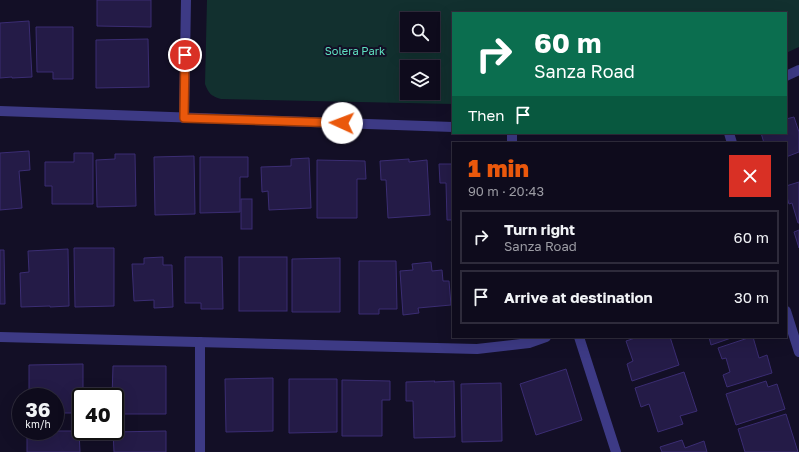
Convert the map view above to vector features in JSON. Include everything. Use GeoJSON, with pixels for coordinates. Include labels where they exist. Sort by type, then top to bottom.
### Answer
{"type":"FeatureCollection","features":[{"type":"Feature","properties":{"kind":"street"},"geometry":{"type":"LineString","coordinates":[[184,118],[186,0]]}},
{"type":"Feature","properties":{"kind":"street"},"geometry":{"type":"LineString","coordinates":[[787,76],[799,70]]}},
{"type":"Feature","properties":{"kind":"street"},"geometry":{"type":"LineString","coordinates":[[0,111],[452,126]]}},
{"type":"Feature","properties":{"kind":"street"},"geometry":{"type":"LineString","coordinates":[[787,314],[799,352]]}},
{"type":"Feature","properties":{"kind":"street"},"geometry":{"type":"LineString","coordinates":[[0,337],[477,349],[529,343],[543,338]]}},
{"type":"Feature","properties":{"kind":"street"},"geometry":{"type":"LineString","coordinates":[[579,338],[616,452]]}},
{"type":"Feature","properties":{"kind":"street"},"geometry":{"type":"LineString","coordinates":[[200,342],[200,452]]}},
{"type":"Feature","properties":{"kind":"green space","name":"Solera Park"},"geometry":{"type":"Polygon","coordinates":[[[207,0],[799,0],[799,47],[787,53],[787,12],[452,12],[452,104],[221,99],[211,94],[205,84],[207,0]]]}},
{"type":"Feature","properties":{"kind":"building"},"geometry":{"type":"Polygon","coordinates":[[[97,0],[151,0],[151,27],[97,26],[97,0]]]}},
{"type":"Feature","properties":{"kind":"building"},"geometry":{"type":"Polygon","coordinates":[[[29,21],[32,77],[0,78],[0,23],[29,21]]]}},
{"type":"Feature","properties":{"kind":"building"},"geometry":{"type":"Polygon","coordinates":[[[36,27],[73,27],[73,79],[53,79],[53,72],[37,72],[36,27]]]}},
{"type":"Feature","properties":{"kind":"building"},"geometry":{"type":"Polygon","coordinates":[[[148,39],[149,87],[96,88],[96,40],[148,39]]]}},
{"type":"Feature","properties":{"kind":"building"},"geometry":{"type":"Polygon","coordinates":[[[794,117],[799,132],[799,152],[787,157],[787,142],[764,142],[761,134],[787,134],[787,119],[794,117]]]}},
{"type":"Feature","properties":{"kind":"building"},"geometry":{"type":"Polygon","coordinates":[[[29,151],[30,170],[19,171],[22,208],[0,210],[0,153],[29,151]]]}},
{"type":"Feature","properties":{"kind":"building"},"geometry":{"type":"Polygon","coordinates":[[[74,153],[93,153],[93,204],[52,204],[52,186],[45,186],[45,162],[74,162],[74,153]]]}},
{"type":"Feature","properties":{"kind":"building"},"geometry":{"type":"Polygon","coordinates":[[[115,154],[135,154],[136,206],[97,207],[96,160],[115,159],[115,154]]]}},
{"type":"Feature","properties":{"kind":"building"},"geometry":{"type":"Polygon","coordinates":[[[194,156],[195,214],[155,215],[154,157],[194,156]]]}},
{"type":"Feature","properties":{"kind":"building"},"geometry":{"type":"Polygon","coordinates":[[[200,157],[248,157],[248,177],[240,177],[240,212],[200,213],[200,157]]]}},
{"type":"Feature","properties":{"kind":"building"},"geometry":{"type":"Polygon","coordinates":[[[309,158],[311,208],[269,210],[268,191],[262,192],[261,167],[291,166],[291,159],[309,158]]]}},
{"type":"Feature","properties":{"kind":"building"},"geometry":{"type":"Polygon","coordinates":[[[409,159],[409,162],[427,160],[430,215],[388,218],[386,180],[381,180],[380,161],[409,159]]]}},
{"type":"Feature","properties":{"kind":"building"},"geometry":{"type":"Polygon","coordinates":[[[317,160],[365,161],[366,179],[357,179],[357,218],[317,218],[317,160]]]}},
{"type":"Feature","properties":{"kind":"building"},"geometry":{"type":"Polygon","coordinates":[[[439,164],[452,164],[452,220],[447,220],[446,183],[440,183],[439,164]]]}},
{"type":"Feature","properties":{"kind":"building"},"geometry":{"type":"Polygon","coordinates":[[[799,182],[799,223],[792,203],[789,204],[787,197],[787,186],[799,182]]]}},
{"type":"Feature","properties":{"kind":"building"},"geometry":{"type":"Polygon","coordinates":[[[241,199],[252,199],[252,229],[241,229],[241,199]]]}},
{"type":"Feature","properties":{"kind":"building"},"geometry":{"type":"Polygon","coordinates":[[[799,230],[799,248],[794,232],[799,230]]]}},
{"type":"Feature","properties":{"kind":"building"},"geometry":{"type":"Polygon","coordinates":[[[74,248],[114,248],[114,306],[75,307],[74,248]]]}},
{"type":"Feature","properties":{"kind":"building"},"geometry":{"type":"Polygon","coordinates":[[[68,249],[69,306],[21,307],[20,273],[29,272],[28,251],[68,249]]]}},
{"type":"Feature","properties":{"kind":"building"},"geometry":{"type":"Polygon","coordinates":[[[0,250],[4,250],[5,304],[0,304],[0,250]]]}},
{"type":"Feature","properties":{"kind":"building"},"geometry":{"type":"Polygon","coordinates":[[[163,257],[163,265],[172,265],[173,307],[154,308],[154,300],[134,301],[132,264],[144,264],[144,258],[163,257]]]}},
{"type":"Feature","properties":{"kind":"building"},"geometry":{"type":"Polygon","coordinates":[[[185,257],[222,257],[223,309],[201,309],[201,303],[185,303],[185,257]]]}},
{"type":"Feature","properties":{"kind":"building"},"geometry":{"type":"Polygon","coordinates":[[[239,257],[287,257],[287,311],[239,311],[239,257]]]}},
{"type":"Feature","properties":{"kind":"building"},"geometry":{"type":"Polygon","coordinates":[[[340,258],[340,312],[292,312],[292,259],[340,258]]]}},
{"type":"Feature","properties":{"kind":"building"},"geometry":{"type":"Polygon","coordinates":[[[359,261],[396,261],[397,309],[379,309],[379,314],[359,314],[359,261]]]}},
{"type":"Feature","properties":{"kind":"building"},"geometry":{"type":"Polygon","coordinates":[[[431,262],[432,271],[442,270],[443,281],[449,281],[451,305],[418,308],[419,313],[403,315],[400,271],[413,270],[412,264],[431,262]]]}},
{"type":"Feature","properties":{"kind":"building"},"geometry":{"type":"Polygon","coordinates":[[[635,338],[670,338],[679,365],[632,381],[627,364],[633,361],[626,341],[635,338]]]}},
{"type":"Feature","properties":{"kind":"building"},"geometry":{"type":"Polygon","coordinates":[[[709,338],[731,338],[711,345],[709,338]]]}},
{"type":"Feature","properties":{"kind":"building"},"geometry":{"type":"Polygon","coordinates":[[[748,338],[753,338],[759,358],[767,355],[772,373],[727,387],[723,375],[730,372],[726,358],[722,359],[718,348],[748,338]]]}},
{"type":"Feature","properties":{"kind":"building"},"geometry":{"type":"Polygon","coordinates":[[[83,364],[83,388],[72,388],[72,413],[64,413],[64,388],[29,388],[29,365],[83,364]]]}},
{"type":"Feature","properties":{"kind":"building"},"geometry":{"type":"Polygon","coordinates":[[[113,366],[166,366],[166,414],[124,414],[124,388],[112,388],[113,366]]]}},
{"type":"Feature","properties":{"kind":"building"},"geometry":{"type":"Polygon","coordinates":[[[566,369],[582,420],[536,435],[520,384],[566,369]]]}},
{"type":"Feature","properties":{"kind":"building"},"geometry":{"type":"Polygon","coordinates":[[[684,372],[697,411],[680,416],[683,424],[658,432],[649,404],[641,407],[635,388],[684,372]]]}},
{"type":"Feature","properties":{"kind":"building"},"geometry":{"type":"Polygon","coordinates":[[[273,378],[273,431],[226,432],[225,379],[273,378]]]}},
{"type":"Feature","properties":{"kind":"building"},"geometry":{"type":"Polygon","coordinates":[[[289,379],[337,379],[337,432],[289,433],[289,379]]]}},
{"type":"Feature","properties":{"kind":"building"},"geometry":{"type":"Polygon","coordinates":[[[342,380],[390,381],[390,400],[382,400],[382,436],[342,436],[342,380]]]}},
{"type":"Feature","properties":{"kind":"building"},"geometry":{"type":"Polygon","coordinates":[[[435,381],[434,382],[454,381],[455,437],[414,438],[413,401],[406,401],[406,382],[435,381]]]}},
{"type":"Feature","properties":{"kind":"building"},"geometry":{"type":"Polygon","coordinates":[[[766,381],[768,387],[777,384],[785,409],[736,425],[726,394],[766,381]]]}},
{"type":"Feature","properties":{"kind":"building"},"geometry":{"type":"Polygon","coordinates":[[[501,383],[502,441],[462,442],[461,384],[501,383]]]}},
{"type":"Feature","properties":{"kind":"building"},"geometry":{"type":"Polygon","coordinates":[[[786,414],[798,452],[745,452],[738,429],[786,414]]]}},
{"type":"Feature","properties":{"kind":"building"},"geometry":{"type":"Polygon","coordinates":[[[64,431],[72,431],[72,440],[79,440],[80,452],[27,452],[27,440],[64,440],[64,431]]]}},
{"type":"Feature","properties":{"kind":"building"},"geometry":{"type":"Polygon","coordinates":[[[166,431],[166,452],[114,452],[113,440],[124,440],[124,432],[166,431]]]}},
{"type":"Feature","properties":{"kind":"building"},"geometry":{"type":"Polygon","coordinates":[[[682,440],[685,448],[704,441],[707,452],[662,452],[660,447],[682,440]]]}},
{"type":"Feature","properties":{"kind":"route"},"geometry":{"type":"LineString","coordinates":[[185,55],[184,118],[342,123]]}}]}
